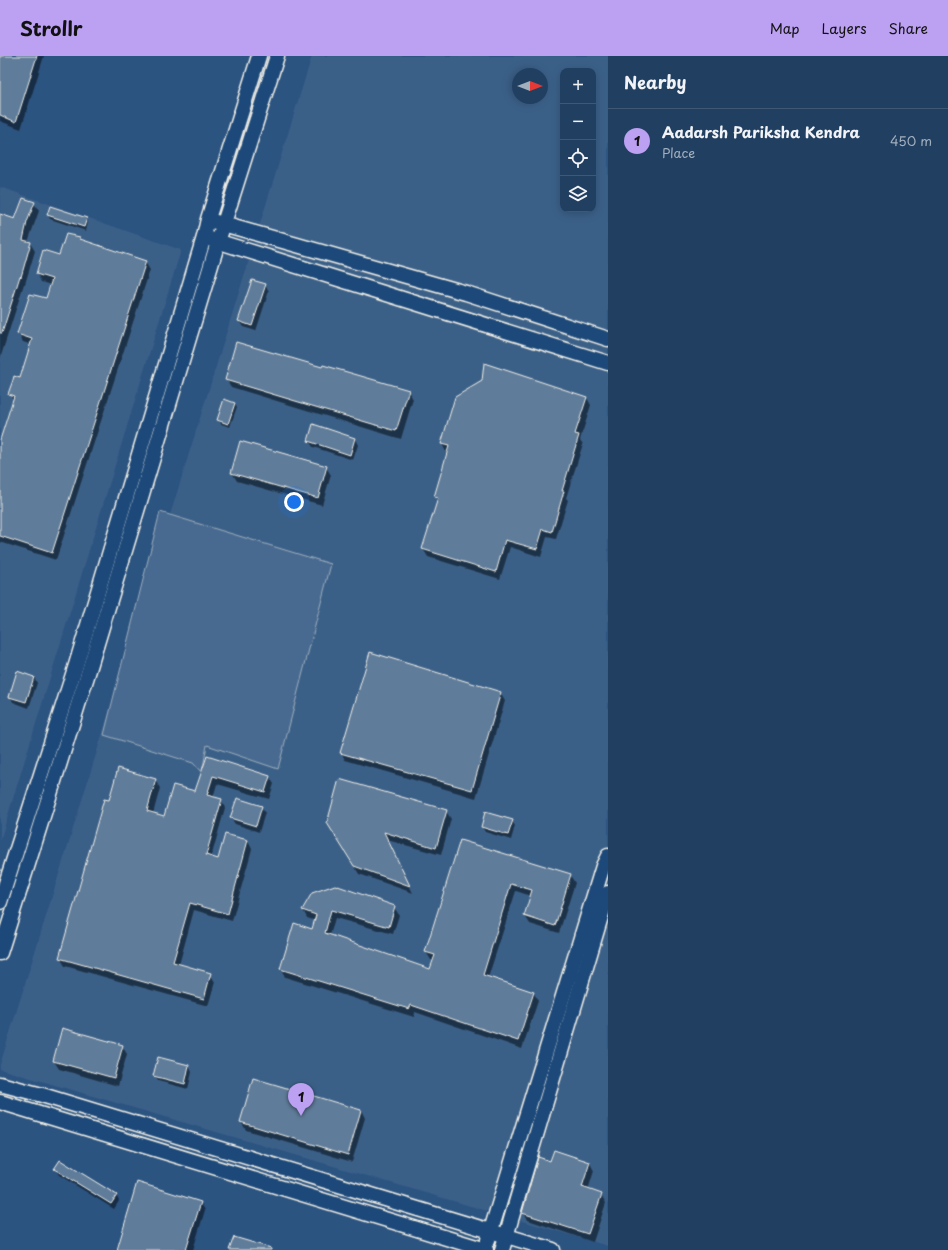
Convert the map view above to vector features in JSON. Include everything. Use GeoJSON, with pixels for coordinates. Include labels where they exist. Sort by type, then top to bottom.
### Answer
{"type":"FeatureCollection","features":[{"type":"Feature","properties":{"kind":"street"},"geometry":{"type":"LineString","coordinates":[[0,902],[58,717],[76,665],[204,237],[208,219],[259,56]]}},
{"type":"Feature","properties":{"kind":"street"},"geometry":{"type":"LineString","coordinates":[[0,953],[89,670],[218,242],[277,56]]}},
{"type":"Feature","properties":{"kind":"street"},"geometry":{"type":"LineString","coordinates":[[208,219],[466,293],[608,339]]}},
{"type":"Feature","properties":{"kind":"street"},"geometry":{"type":"LineString","coordinates":[[204,237],[608,363]]}},
{"type":"Feature","properties":{"kind":"street"},"geometry":{"type":"LineString","coordinates":[[0,1102],[485,1250],[603,866],[608,856]]}},
{"type":"Feature","properties":{"kind":"street"},"geometry":{"type":"LineString","coordinates":[[502,1250],[608,894]]}},
{"type":"Feature","properties":{"kind":"street"},"geometry":{"type":"LineString","coordinates":[[0,1084],[42,1095],[553,1250]]}},
{"type":"Feature","properties":{"kind":"shaded area"},"geometry":{"type":"Polygon","coordinates":[[[312,56],[608,56],[608,1246],[0,1069],[312,56]]]}},
{"type":"Feature","properties":{"kind":"shaded area"},"geometry":{"type":"Polygon","coordinates":[[[0,187],[181,250],[0,841],[0,187]]]}},
{"type":"Feature","properties":{"kind":"shaded area"},"geometry":{"type":"Polygon","coordinates":[[[160,512],[331,564],[278,769],[207,745],[202,773],[193,763],[104,735],[160,512]]]}},
{"type":"Feature","properties":{"kind":"building"},"geometry":{"type":"Polygon","coordinates":[[[0,56],[37,56],[16,122],[0,115],[0,56]]]}},
{"type":"Feature","properties":{"kind":"building"},"geometry":{"type":"Polygon","coordinates":[[[23,198],[35,202],[27,222],[23,240],[31,242],[2,333],[0,333],[0,214],[15,219],[23,198]]]}},
{"type":"Feature","properties":{"kind":"building"},"geometry":{"type":"Polygon","coordinates":[[[50,206],[87,218],[84,227],[47,215],[50,206]]]}},
{"type":"Feature","properties":{"kind":"building"},"geometry":{"type":"Polygon","coordinates":[[[66,234],[80,237],[80,239],[146,261],[52,553],[0,536],[0,440],[14,396],[8,394],[14,376],[20,378],[32,339],[17,334],[30,294],[46,298],[52,279],[36,274],[43,250],[59,255],[66,234]]]}},
{"type":"Feature","properties":{"kind":"building"},"geometry":{"type":"Polygon","coordinates":[[[252,280],[266,284],[252,326],[238,321],[252,280]]]}},
{"type":"Feature","properties":{"kind":"building"},"geometry":{"type":"Polygon","coordinates":[[[236,342],[409,390],[396,431],[225,380],[236,342]]]}},
{"type":"Feature","properties":{"kind":"building"},"geometry":{"type":"Polygon","coordinates":[[[484,363],[587,397],[575,434],[579,435],[562,491],[564,491],[552,532],[543,529],[537,549],[505,540],[496,572],[422,549],[438,498],[434,497],[449,446],[441,444],[455,397],[482,381],[484,363]]]}},
{"type":"Feature","properties":{"kind":"building"},"geometry":{"type":"Polygon","coordinates":[[[224,399],[235,403],[228,424],[217,420],[224,399]]]}},
{"type":"Feature","properties":{"kind":"building"},"geometry":{"type":"Polygon","coordinates":[[[313,424],[355,438],[350,455],[308,441],[313,424]]]}},
{"type":"Feature","properties":{"kind":"building"},"geometry":{"type":"Polygon","coordinates":[[[240,441],[327,466],[318,498],[231,473],[240,441]]]}},
{"type":"Feature","properties":{"kind":"building"},"geometry":{"type":"Polygon","coordinates":[[[370,652],[501,692],[472,790],[340,753],[370,652]]]}},
{"type":"Feature","properties":{"kind":"building"},"geometry":{"type":"Polygon","coordinates":[[[17,671],[34,677],[26,702],[9,697],[17,671]]]}},
{"type":"Feature","properties":{"kind":"building"},"geometry":{"type":"Polygon","coordinates":[[[207,756],[270,776],[265,792],[213,776],[207,795],[222,799],[206,855],[218,859],[225,834],[248,840],[228,914],[190,903],[173,962],[211,973],[204,999],[59,958],[104,799],[109,800],[118,768],[156,779],[147,811],[164,816],[173,785],[195,791],[207,756]]]}},
{"type":"Feature","properties":{"kind":"building"},"geometry":{"type":"Polygon","coordinates":[[[339,779],[447,810],[436,848],[384,832],[410,886],[354,866],[327,823],[339,779]]]}},
{"type":"Feature","properties":{"kind":"building"},"geometry":{"type":"Polygon","coordinates":[[[237,798],[262,806],[256,826],[230,818],[237,798]]]}},
{"type":"Feature","properties":{"kind":"building"},"geometry":{"type":"Polygon","coordinates":[[[485,812],[513,820],[508,835],[481,827],[485,812]]]}},
{"type":"Feature","properties":{"kind":"building"},"geometry":{"type":"Polygon","coordinates":[[[460,840],[571,874],[555,926],[524,916],[532,890],[511,884],[483,975],[534,992],[518,1041],[411,1005],[409,1009],[280,969],[294,923],[312,929],[316,915],[302,910],[312,893],[335,885],[395,906],[389,927],[331,910],[325,933],[430,969],[435,955],[425,952],[460,840]]]}},
{"type":"Feature","properties":{"kind":"building"},"geometry":{"type":"Polygon","coordinates":[[[62,1028],[123,1045],[114,1078],[53,1061],[62,1028]]]}},
{"type":"Feature","properties":{"kind":"building"},"geometry":{"type":"Polygon","coordinates":[[[158,1057],[189,1065],[185,1084],[153,1076],[158,1057]]]}},
{"type":"Feature","properties":{"kind":"building"},"geometry":{"type":"Polygon","coordinates":[[[253,1078],[361,1110],[348,1155],[240,1122],[253,1078]]]}},
{"type":"Feature","properties":{"kind":"building"},"geometry":{"type":"Polygon","coordinates":[[[554,1150],[590,1162],[582,1187],[602,1194],[588,1234],[522,1213],[538,1157],[550,1161],[554,1150]]]}},
{"type":"Feature","properties":{"kind":"building"},"geometry":{"type":"Polygon","coordinates":[[[60,1160],[117,1195],[111,1204],[54,1169],[60,1160]]]}},
{"type":"Feature","properties":{"kind":"building"},"geometry":{"type":"Polygon","coordinates":[[[137,1182],[201,1202],[186,1250],[117,1250],[137,1182]]]}},
{"type":"Feature","properties":{"kind":"building"},"geometry":{"type":"Polygon","coordinates":[[[234,1237],[271,1248],[271,1250],[229,1250],[234,1237]]]}},
{"type":"Feature","properties":{"kind":"place","name":"Aadarsh Pariksha Kendra"},"geometry":{"type":"Point","coordinates":[301,1116]}}]}
